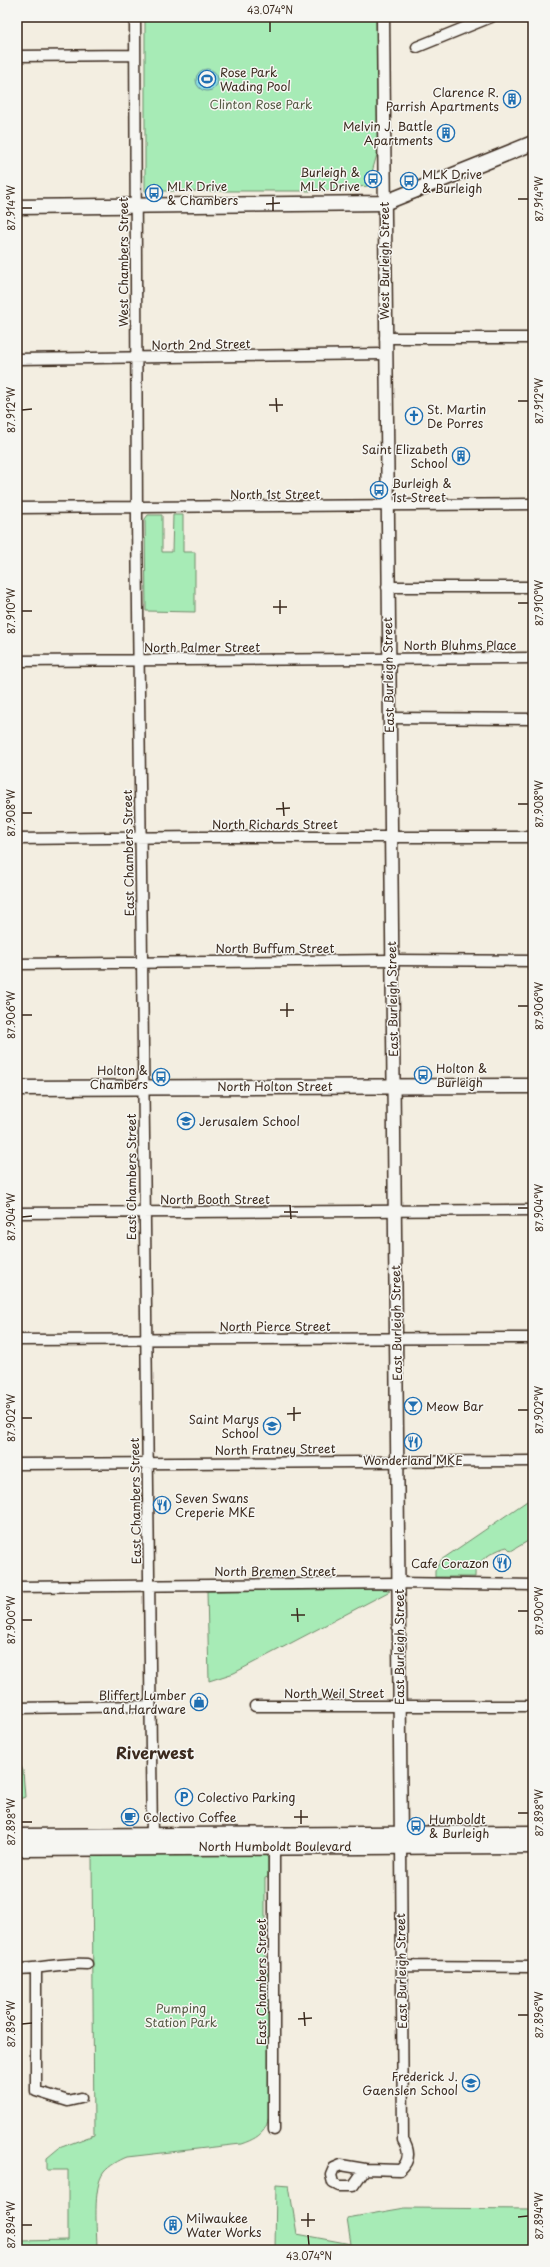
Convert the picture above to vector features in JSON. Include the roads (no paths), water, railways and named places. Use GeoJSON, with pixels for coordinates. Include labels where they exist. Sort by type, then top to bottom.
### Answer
{"type":"FeatureCollection","features":[{"type":"Feature","properties":{"kind":"main road"},"geometry":{"type":"LineString","coordinates":[[17,207],[135,207],[384,203],[533,143]]}},
{"type":"Feature","properties":{"kind":"main road","name":"North Holton Street"},"geometry":{"type":"LineString","coordinates":[[17,1088],[143,1086],[533,1086]]}},
{"type":"Feature","properties":{"kind":"main road","name":"North Humboldt Boulevard"},"geometry":{"type":"LineString","coordinates":[[17,1848],[152,1841],[401,1839],[533,1834]]}},
{"type":"Feature","properties":{"kind":"main road","name":"North Humboldt Boulevard"},"geometry":{"type":"LineString","coordinates":[[17,1836],[152,1841]]}},
{"type":"Feature","properties":{"kind":"main road","name":"North Humboldt Boulevard"},"geometry":{"type":"LineString","coordinates":[[401,1839],[533,1846]]}},
{"type":"Feature","properties":{"kind":"street","name":"West Chambers Street"},"geometry":{"type":"LineString","coordinates":[[135,17],[137,507]]}},
{"type":"Feature","properties":{"kind":"street","name":"West Burleigh Street"},"geometry":{"type":"LineString","coordinates":[[383,17],[386,505]]}},
{"type":"Feature","properties":{"kind":"street"},"geometry":{"type":"LineString","coordinates":[[417,47],[491,17]]}},
{"type":"Feature","properties":{"kind":"street"},"geometry":{"type":"LineString","coordinates":[[17,56],[135,55]]}},
{"type":"Feature","properties":{"kind":"street"},"geometry":{"type":"LineString","coordinates":[[385,338],[533,338]]}},
{"type":"Feature","properties":{"kind":"street","name":"North 2nd Street"},"geometry":{"type":"LineString","coordinates":[[17,359],[385,354]]}},
{"type":"Feature","properties":{"kind":"street","name":"North 1st Street"},"geometry":{"type":"LineString","coordinates":[[17,508],[533,504]]}},
{"type":"Feature","properties":{"kind":"street","name":"East Burleigh Street"},"geometry":{"type":"LineString","coordinates":[[365,2169],[400,2170],[405,2165],[408,2157],[408,2148],[403,2140],[398,1461],[386,505]]}},
{"type":"Feature","properties":{"kind":"street","name":"East Chambers Street"},"geometry":{"type":"LineString","coordinates":[[137,507],[152,1841]]}},
{"type":"Feature","properties":{"kind":"street"},"geometry":{"type":"LineString","coordinates":[[387,587],[533,587]]}},
{"type":"Feature","properties":{"kind":"street","name":"North Palmer Street"},"geometry":{"type":"LineString","coordinates":[[17,661],[388,658]]}},
{"type":"Feature","properties":{"kind":"street","name":"North Bluhms Place"},"geometry":{"type":"LineString","coordinates":[[388,658],[533,658]]}},
{"type":"Feature","properties":{"kind":"street"},"geometry":{"type":"LineString","coordinates":[[389,718],[533,719]]}},
{"type":"Feature","properties":{"kind":"street","name":"North Richards Street"},"geometry":{"type":"LineString","coordinates":[[17,839],[390,836],[533,837]]}},
{"type":"Feature","properties":{"kind":"street","name":"North Buffum Street"},"geometry":{"type":"LineString","coordinates":[[17,964],[392,960],[533,961]]}},
{"type":"Feature","properties":{"kind":"street","name":"North Booth Street"},"geometry":{"type":"LineString","coordinates":[[17,1213],[533,1210]]}},
{"type":"Feature","properties":{"kind":"street","name":"North Pierce Street"},"geometry":{"type":"LineString","coordinates":[[17,1340],[396,1337],[533,1338]]}},
{"type":"Feature","properties":{"kind":"street","name":"North Fratney Street"},"geometry":{"type":"LineString","coordinates":[[17,1464],[533,1461]]}},
{"type":"Feature","properties":{"kind":"street","name":"North Bremen Street"},"geometry":{"type":"LineString","coordinates":[[17,1587],[399,1583],[533,1585]]}},
{"type":"Feature","properties":{"kind":"street"},"geometry":{"type":"LineString","coordinates":[[17,1708],[150,1706]]}},
{"type":"Feature","properties":{"kind":"street","name":"North Weil Street"},"geometry":{"type":"LineString","coordinates":[[255,1706],[533,1706]]}},
{"type":"Feature","properties":{"kind":"street","name":"East Chambers Street"},"geometry":{"type":"LineString","coordinates":[[274,1840],[274,2130]]}},
{"type":"Feature","properties":{"kind":"street"},"geometry":{"type":"LineString","coordinates":[[17,1969],[36,1969],[64,1963],[87,1964]]}},
{"type":"Feature","properties":{"kind":"street"},"geometry":{"type":"LineString","coordinates":[[402,1966],[533,1966]]}},
{"type":"Feature","properties":{"kind":"street"},"geometry":{"type":"LineString","coordinates":[[36,1969],[36,2091],[68,2101],[81,2098]]}},
{"type":"Feature","properties":{"kind":"water","name":"Rose Park Wading Pool"},"geometry":{"type":"Polygon","coordinates":[[[207,69],[215,72],[218,80],[215,88],[207,91],[199,88],[196,80],[199,72],[207,69]]]}},
{"type":"Feature","properties":{"kind":"place","name":"Rose Park Wading Pool"},"geometry":{"type":"Point","coordinates":[207,79]}},
{"type":"Feature","properties":{"kind":"place","name":"Clarence R. Parrish Apartments"},"geometry":{"type":"Point","coordinates":[512,99]}},
{"type":"Feature","properties":{"kind":"place","name":"Melvin J. Battle Apartments"},"geometry":{"type":"Point","coordinates":[446,133]}},
{"type":"Feature","properties":{"kind":"place","name":"Burleigh & MLK Drive"},"geometry":{"type":"Point","coordinates":[373,179]}},
{"type":"Feature","properties":{"kind":"place","name":"MLK Drive & Burleigh"},"geometry":{"type":"Point","coordinates":[409,181]}},
{"type":"Feature","properties":{"kind":"place","name":"MLK Drive & Chambers"},"geometry":{"type":"Point","coordinates":[154,193]}},
{"type":"Feature","properties":{"kind":"place","name":"St. Martin De Porres"},"geometry":{"type":"Point","coordinates":[414,416]}},
{"type":"Feature","properties":{"kind":"place","name":"Saint Elizabeth School"},"geometry":{"type":"Point","coordinates":[461,456]}},
{"type":"Feature","properties":{"kind":"place","name":"Burleigh & 1st Street"},"geometry":{"type":"Point","coordinates":[379,490]}},
{"type":"Feature","properties":{"kind":"place","name":"Holton & Burleigh"},"geometry":{"type":"Point","coordinates":[423,1075]}},
{"type":"Feature","properties":{"kind":"place","name":"Holton & Chambers"},"geometry":{"type":"Point","coordinates":[161,1077]}},
{"type":"Feature","properties":{"kind":"place","name":"Jerusalem School"},"geometry":{"type":"Point","coordinates":[186,1121]}},
{"type":"Feature","properties":{"kind":"place","name":"Meow Bar"},"geometry":{"type":"Point","coordinates":[413,1406]}},
{"type":"Feature","properties":{"kind":"place","name":"Saint Marys School"},"geometry":{"type":"Point","coordinates":[272,1426]}},
{"type":"Feature","properties":{"kind":"place","name":"Wonderland MKE"},"geometry":{"type":"Point","coordinates":[413,1442]}},
{"type":"Feature","properties":{"kind":"place","name":"Seven Swans Creperie MKE"},"geometry":{"type":"Point","coordinates":[162,1505]}},
{"type":"Feature","properties":{"kind":"place","name":"Cafe Corazon"},"geometry":{"type":"Point","coordinates":[502,1563]}},
{"type":"Feature","properties":{"kind":"place","name":"Bliffert Lumber and Hardware"},"geometry":{"type":"Point","coordinates":[199,1702]}},
{"type":"Feature","properties":{"kind":"place","name":"Colectivo Parking"},"geometry":{"type":"Point","coordinates":[184,1797]}},
{"type":"Feature","properties":{"kind":"place","name":"Colectivo Coffee"},"geometry":{"type":"Point","coordinates":[130,1817]}},
{"type":"Feature","properties":{"kind":"place","name":"Humboldt & Burleigh"},"geometry":{"type":"Point","coordinates":[416,1826]}},
{"type":"Feature","properties":{"kind":"place","name":"Frederick J. Gaenslen School"},"geometry":{"type":"Point","coordinates":[471,2083]}},
{"type":"Feature","properties":{"kind":"place","name":"Milwaukee Water Works"},"geometry":{"type":"Point","coordinates":[173,2225]}},
{"type":"Feature","properties":{"kind":"district","name":"Riverwest"},"geometry":{"type":"Point","coordinates":[155,1752]}},
{"type":"Feature","properties":{"kind":"park label","name":"Clinton Rose Park"},"geometry":{"type":"Point","coordinates":[261,104]}},
{"type":"Feature","properties":{"kind":"park label","name":"Pumping Station Park"},"geometry":{"type":"Point","coordinates":[181,2015]}}]}
